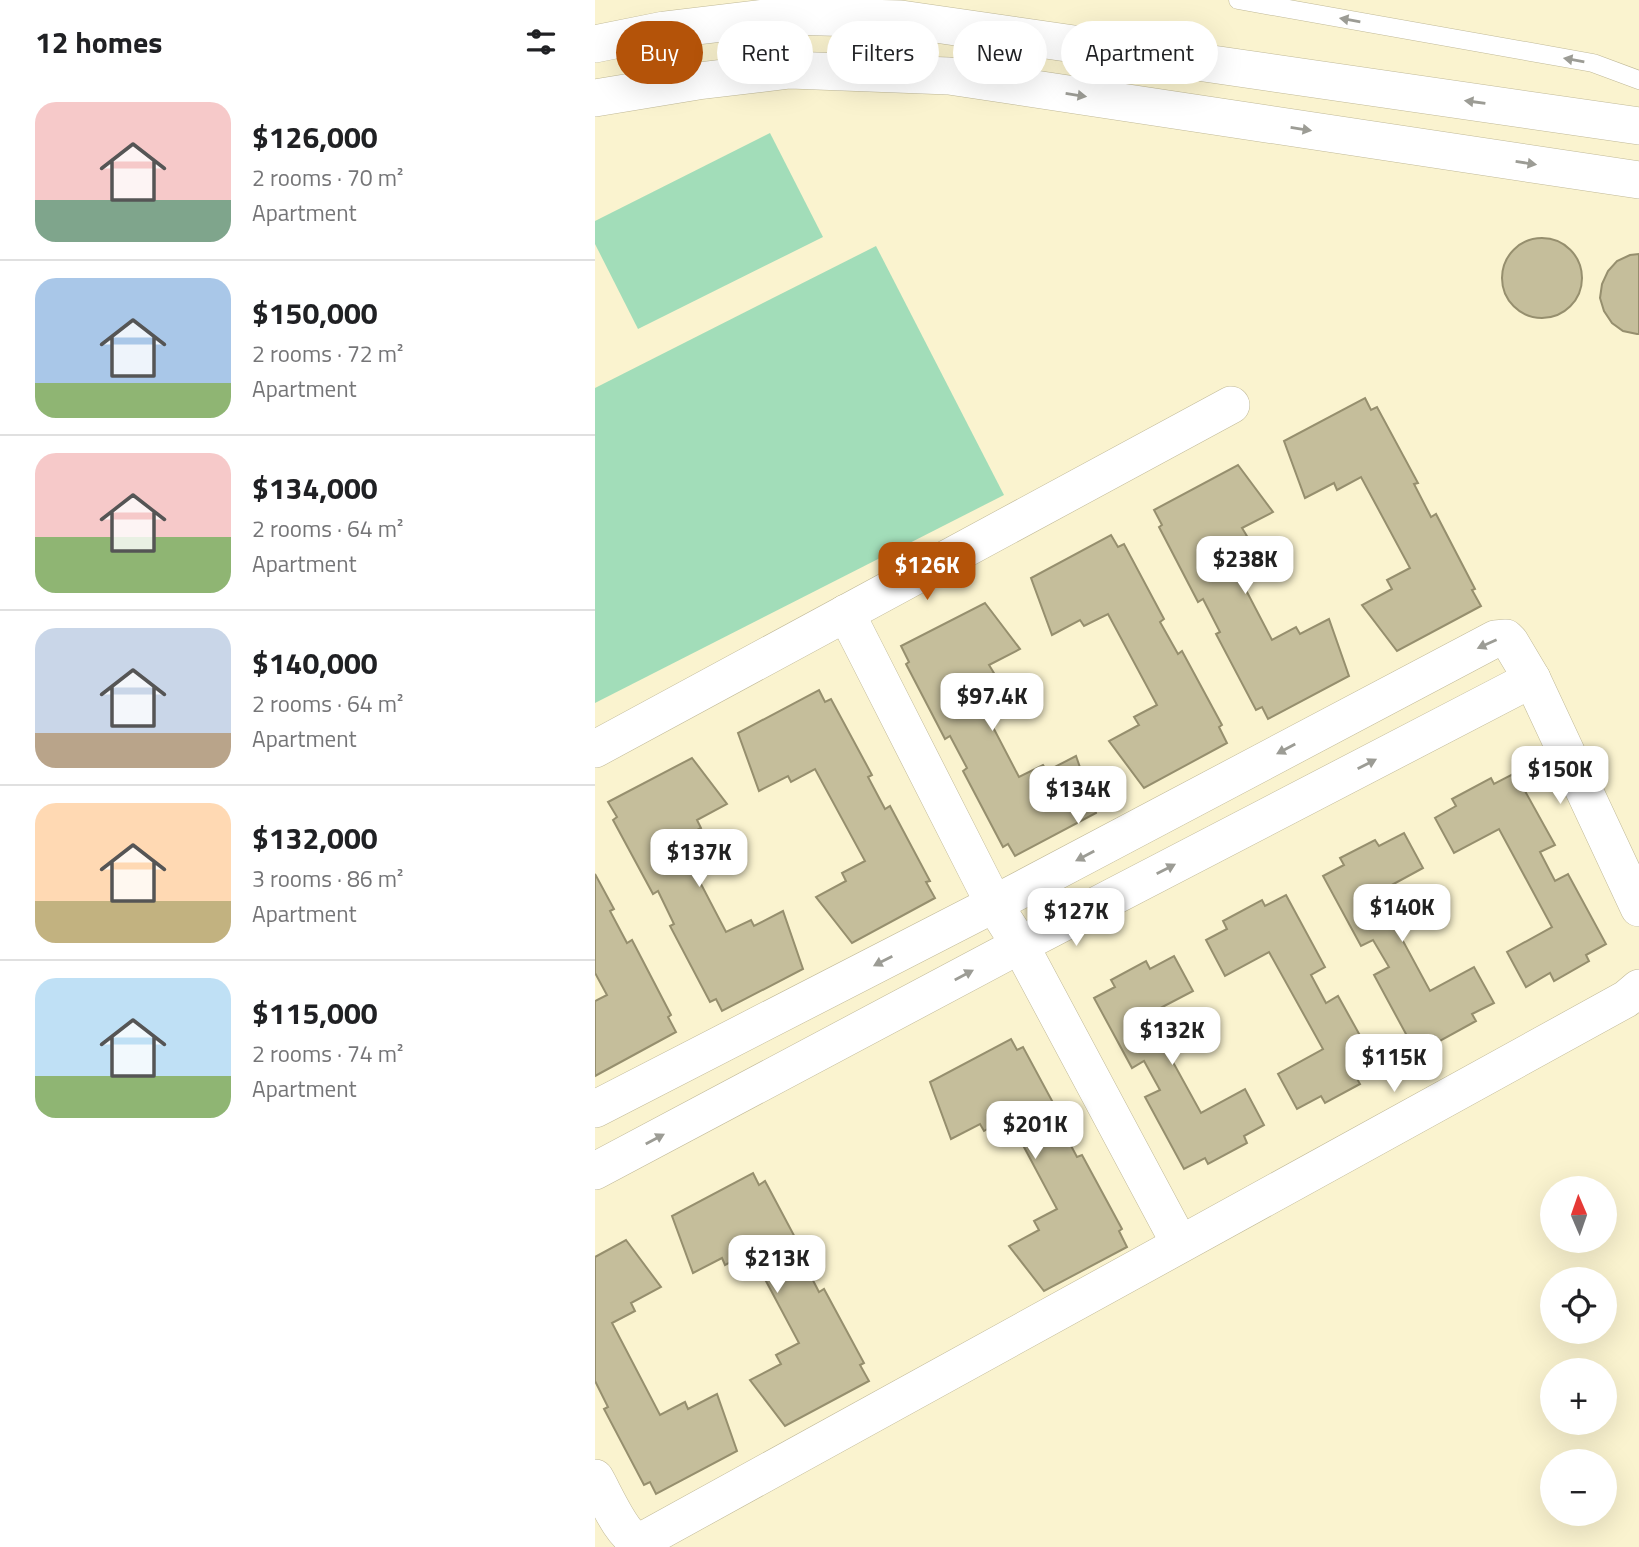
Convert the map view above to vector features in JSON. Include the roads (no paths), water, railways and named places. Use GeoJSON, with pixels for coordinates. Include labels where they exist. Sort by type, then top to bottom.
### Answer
{"type":"FeatureCollection","features":[{"type":"Feature","properties":{"kind":"street"},"geometry":{"type":"LineString","coordinates":[[703,25],[782,16],[901,19],[1639,126]]}},
{"type":"Feature","properties":{"kind":"street"},"geometry":{"type":"LineString","coordinates":[[595,44],[616,40]]}},
{"type":"Feature","properties":{"kind":"street"},"geometry":{"type":"LineString","coordinates":[[595,99],[698,81],[790,70],[949,76],[1639,180]]}},
{"type":"Feature","properties":{"kind":"street"},"geometry":{"type":"LineString","coordinates":[[595,749],[1231,405]]}},
{"type":"Feature","properties":{"kind":"street"},"geometry":{"type":"LineString","coordinates":[[846,613],[994,904],[1020,945],[1180,1244]]}},
{"type":"Feature","properties":{"kind":"street"},"geometry":{"type":"LineString","coordinates":[[595,1109],[994,904],[1495,639],[1506,638],[1510,642],[1532,678],[1639,908]]}},
{"type":"Feature","properties":{"kind":"street"},"geometry":{"type":"LineString","coordinates":[[595,1171],[1020,945],[1532,678]]}},
{"type":"Feature","properties":{"kind":"street"},"geometry":{"type":"LineString","coordinates":[[595,1478],[632,1540],[640,1542],[1626,999],[1639,988]]}},
{"type":"Feature","properties":{"kind":"lane"},"geometry":{"type":"LineString","coordinates":[[703,23],[763,0]]}},
{"type":"Feature","properties":{"kind":"lane"},"geometry":{"type":"LineString","coordinates":[[1238,0],[1593,64],[1639,80]]}}]}
